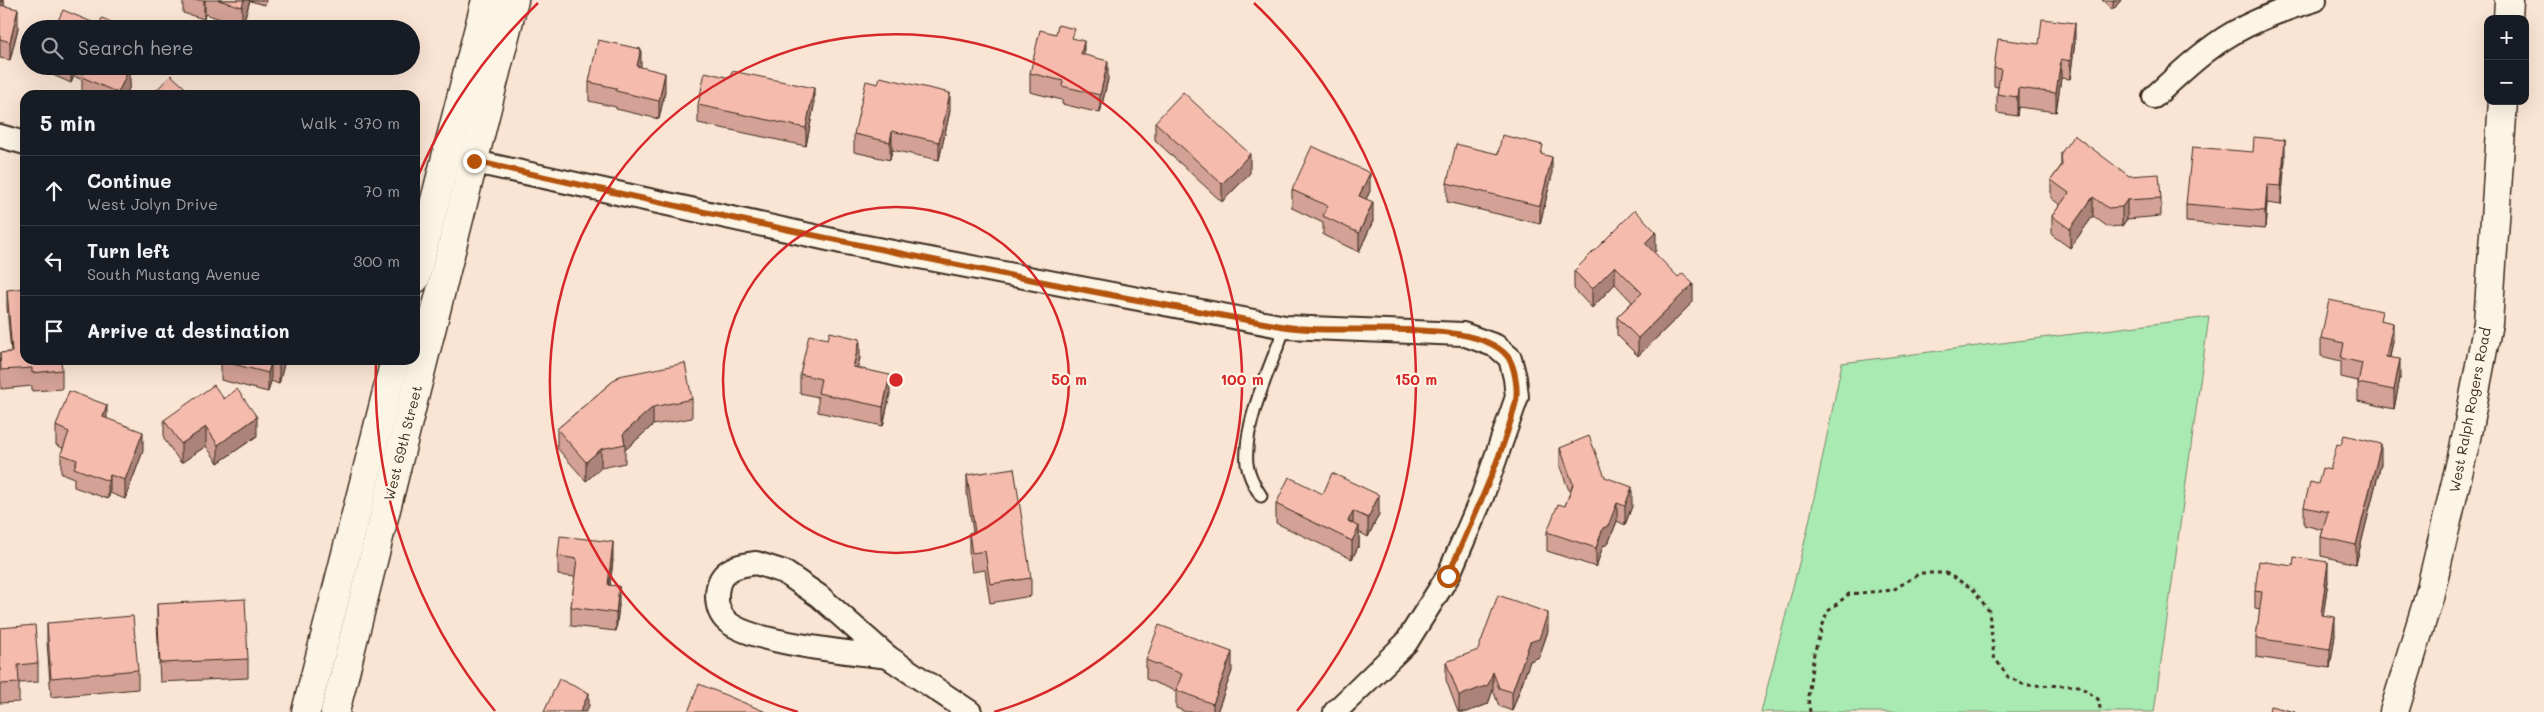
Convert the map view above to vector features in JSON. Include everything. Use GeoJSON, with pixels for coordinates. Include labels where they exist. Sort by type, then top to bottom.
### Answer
{"type":"FeatureCollection","features":[{"type":"Feature","properties":{"kind":"main road"},"geometry":{"type":"LineString","coordinates":[[420,259],[486,0]]}},
{"type":"Feature","properties":{"kind":"main road","name":"West 69th Street"},"geometry":{"type":"LineString","coordinates":[[335,712],[514,0]]}},
{"type":"Feature","properties":{"kind":"main road"},"geometry":{"type":"LineString","coordinates":[[2508,15],[2509,0]]}},
{"type":"Feature","properties":{"kind":"main road","name":"West Ralph Rogers Road"},"geometry":{"type":"LineString","coordinates":[[2394,712],[2429,597],[2465,444],[2488,323],[2502,105]]}},
{"type":"Feature","properties":{"kind":"main road","name":"West 69th Street"},"geometry":{"type":"LineString","coordinates":[[306,712],[394,365]]}},
{"type":"Feature","properties":{"kind":"street"},"geometry":{"type":"LineString","coordinates":[[2154,97],[2181,73],[2232,34],[2295,5],[2315,0]]}},
{"type":"Feature","properties":{"kind":"street"},"geometry":{"type":"LineString","coordinates":[[0,136],[20,142]]}},
{"type":"Feature","properties":{"kind":"street"},"geometry":{"type":"LineString","coordinates":[[446,155],[846,243],[1285,327],[1463,334],[1496,346],[1510,358],[1517,397],[1482,496],[1448,576],[1406,644],[1336,712]]}},
{"type":"Feature","properties":{"kind":"street"},"geometry":{"type":"LineString","coordinates":[[888,657],[777,641],[740,629],[723,618],[717,603],[718,587],[723,575],[736,565],[756,562],[784,572],[819,596],[888,657],[970,712]]}},
{"type":"Feature","properties":{"kind":"lane"},"geometry":{"type":"LineString","coordinates":[[1261,496],[1254,486],[1248,466],[1247,447],[1260,399],[1285,327]]}},
{"type":"Feature","properties":{"kind":"path"},"geometry":{"type":"LineString","coordinates":[[1810,712],[1808,697],[1814,653],[1826,612],[1849,594],[1893,590],[1920,573],[1946,573],[1974,589],[1989,611],[1994,656],[2008,677],[2024,685],[2079,686],[2098,699],[2101,712]]}},
{"type":"Feature","properties":{"kind":"green space"},"geometry":{"type":"Polygon","coordinates":[[[2209,317],[2154,712],[1761,712],[1807,532],[1842,363],[2209,317]]]}},
{"type":"Feature","properties":{"kind":"building"},"geometry":{"type":"Polygon","coordinates":[[[218,0],[244,0],[242,7],[218,0]]]}},
{"type":"Feature","properties":{"kind":"building"},"geometry":{"type":"Polygon","coordinates":[[[0,5],[18,9],[10,42],[0,39],[0,5]]]}},
{"type":"Feature","properties":{"kind":"building"},"geometry":{"type":"Polygon","coordinates":[[[63,10],[87,20],[58,20],[63,10]]]}},
{"type":"Feature","properties":{"kind":"building"},"geometry":{"type":"Polygon","coordinates":[[[2042,19],[2075,23],[2070,61],[2061,59],[2056,93],[2018,88],[2017,97],[1997,94],[2001,69],[1994,68],[1998,39],[2039,44],[2042,19]]]}},
{"type":"Feature","properties":{"kind":"building"},"geometry":{"type":"Polygon","coordinates":[[[1058,25],[1075,29],[1072,38],[1084,41],[1081,54],[1108,61],[1100,95],[1062,86],[1063,81],[1030,73],[1040,30],[1056,34],[1058,25]]]}},
{"type":"Feature","properties":{"kind":"building"},"geometry":{"type":"Polygon","coordinates":[[[598,40],[641,49],[637,66],[665,73],[659,101],[616,91],[616,88],[589,82],[598,40]]]}},
{"type":"Feature","properties":{"kind":"building"},"geometry":{"type":"Polygon","coordinates":[[[732,71],[814,88],[806,128],[698,105],[705,72],[730,78],[732,71]]]}},
{"type":"Feature","properties":{"kind":"building"},"geometry":{"type":"Polygon","coordinates":[[[83,75],[126,75],[119,90],[111,90],[82,77],[83,75]]]}},
{"type":"Feature","properties":{"kind":"building"},"geometry":{"type":"Polygon","coordinates":[[[171,75],[188,90],[157,90],[171,75]]]}},
{"type":"Feature","properties":{"kind":"building"},"geometry":{"type":"Polygon","coordinates":[[[880,77],[950,93],[939,142],[892,131],[890,142],[854,134],[866,81],[878,84],[880,77]]]}},
{"type":"Feature","properties":{"kind":"building"},"geometry":{"type":"Polygon","coordinates":[[[1183,92],[1250,154],[1222,184],[1155,122],[1183,92]]]}},
{"type":"Feature","properties":{"kind":"building"},"geometry":{"type":"Polygon","coordinates":[[[1502,135],[1543,145],[1541,154],[1552,157],[1540,206],[1447,183],[1456,144],[1498,154],[1502,135]]]}},
{"type":"Feature","properties":{"kind":"building"},"geometry":{"type":"Polygon","coordinates":[[[2074,135],[2129,176],[2159,174],[2161,198],[2127,200],[2122,207],[2108,208],[2093,197],[2070,229],[2052,216],[2069,193],[2051,180],[2062,165],[2061,153],[2074,135]]]}},
{"type":"Feature","properties":{"kind":"building"},"geometry":{"type":"Polygon","coordinates":[[[2254,137],[2285,140],[2281,186],[2267,185],[2265,211],[2186,204],[2192,147],[2253,152],[2254,137]]]}},
{"type":"Feature","properties":{"kind":"building"},"geometry":{"type":"Polygon","coordinates":[[[1312,146],[1370,173],[1359,196],[1373,202],[1359,233],[1323,216],[1328,206],[1292,190],[1312,146]]]}},
{"type":"Feature","properties":{"kind":"building"},"geometry":{"type":"Polygon","coordinates":[[[1635,210],[1656,232],[1645,243],[1678,277],[1683,273],[1693,284],[1638,338],[1617,317],[1642,293],[1615,266],[1592,289],[1574,271],[1635,210]]]}},
{"type":"Feature","properties":{"kind":"building"},"geometry":{"type":"Polygon","coordinates":[[[20,289],[20,365],[62,365],[62,370],[32,373],[32,368],[1,370],[0,353],[12,352],[7,290],[20,289]]]}},
{"type":"Feature","properties":{"kind":"building"},"geometry":{"type":"Polygon","coordinates":[[[2329,300],[2382,311],[2380,320],[2393,323],[2386,357],[2400,359],[2394,390],[2358,383],[2362,363],[2341,358],[2344,343],[2321,338],[2329,300]]]}},
{"type":"Feature","properties":{"kind":"building"},"geometry":{"type":"Polygon","coordinates":[[[830,332],[860,339],[853,367],[890,375],[883,407],[818,393],[821,379],[800,374],[809,335],[828,339],[830,332]]]}},
{"type":"Feature","properties":{"kind":"building"},"geometry":{"type":"Polygon","coordinates":[[[685,363],[692,399],[653,407],[623,434],[625,444],[601,449],[586,462],[557,429],[619,376],[685,363]]]}},
{"type":"Feature","properties":{"kind":"building"},"geometry":{"type":"Polygon","coordinates":[[[237,365],[270,365],[268,373],[237,365]]]}},
{"type":"Feature","properties":{"kind":"building"},"geometry":{"type":"Polygon","coordinates":[[[214,385],[224,399],[237,389],[257,417],[218,445],[206,427],[181,444],[164,420],[214,385]]]}},
{"type":"Feature","properties":{"kind":"building"},"geometry":{"type":"Polygon","coordinates":[[[69,391],[107,405],[103,417],[143,432],[125,480],[110,475],[108,481],[74,468],[77,460],[61,454],[69,432],[56,426],[69,391]]]}},
{"type":"Feature","properties":{"kind":"building"},"geometry":{"type":"Polygon","coordinates":[[[2344,435],[2381,444],[2356,545],[2321,537],[2328,512],[2304,507],[2310,482],[2318,484],[2322,468],[2330,470],[2337,444],[2341,445],[2344,435]]]}},
{"type":"Feature","properties":{"kind":"building"},"geometry":{"type":"Polygon","coordinates":[[[1589,436],[1605,477],[1632,487],[1625,506],[1617,503],[1608,526],[1603,528],[1596,548],[1547,532],[1558,504],[1565,506],[1573,484],[1560,448],[1589,436]]]}},
{"type":"Feature","properties":{"kind":"building"},"geometry":{"type":"Polygon","coordinates":[[[1014,468],[1031,578],[990,584],[985,551],[972,553],[969,533],[975,532],[967,475],[1014,468]]]}},
{"type":"Feature","properties":{"kind":"building"},"geometry":{"type":"Polygon","coordinates":[[[1332,473],[1379,495],[1368,518],[1353,511],[1348,521],[1359,527],[1352,541],[1276,504],[1289,477],[1323,494],[1332,473]]]}},
{"type":"Feature","properties":{"kind":"building"},"geometry":{"type":"Polygon","coordinates":[[[560,536],[613,542],[608,585],[619,586],[616,613],[571,607],[577,559],[558,556],[560,536]]]}},
{"type":"Feature","properties":{"kind":"building"},"geometry":{"type":"Polygon","coordinates":[[[2294,557],[2328,562],[2321,615],[2335,617],[2330,649],[2256,638],[2262,592],[2255,591],[2259,561],[2293,566],[2294,557]]]}},
{"type":"Feature","properties":{"kind":"building"},"geometry":{"type":"Polygon","coordinates":[[[1498,595],[1548,613],[1539,639],[1530,642],[1512,692],[1499,688],[1493,672],[1488,685],[1459,696],[1446,662],[1478,650],[1498,595]]]}},
{"type":"Feature","properties":{"kind":"building"},"geometry":{"type":"Polygon","coordinates":[[[245,599],[248,659],[160,663],[157,604],[245,599]]]}},
{"type":"Feature","properties":{"kind":"building"},"geometry":{"type":"Polygon","coordinates":[[[133,616],[138,670],[51,678],[47,623],[133,616]]]}},
{"type":"Feature","properties":{"kind":"building"},"geometry":{"type":"Polygon","coordinates":[[[35,625],[38,663],[18,665],[19,683],[0,684],[0,628],[35,625]]]}},
{"type":"Feature","properties":{"kind":"building"},"geometry":{"type":"Polygon","coordinates":[[[1159,625],[1232,652],[1213,704],[1176,690],[1182,674],[1146,660],[1159,625]]]}},
{"type":"Feature","properties":{"kind":"building"},"geometry":{"type":"Polygon","coordinates":[[[559,679],[589,693],[580,712],[544,712],[559,679]]]}},
{"type":"Feature","properties":{"kind":"building"},"geometry":{"type":"Polygon","coordinates":[[[699,684],[766,712],[688,712],[699,684]]]}},
{"type":"Feature","properties":{"kind":"building"},"geometry":{"type":"Polygon","coordinates":[[[2270,706],[2295,712],[2269,712],[2270,706]]]}},
{"type":"Feature","properties":{"kind":"route"},"geometry":{"type":"LineString","coordinates":[[474,161],[846,243],[1295,329],[1463,334],[1496,346],[1510,358],[1517,397],[1506,434],[1448,576]]}}]}
